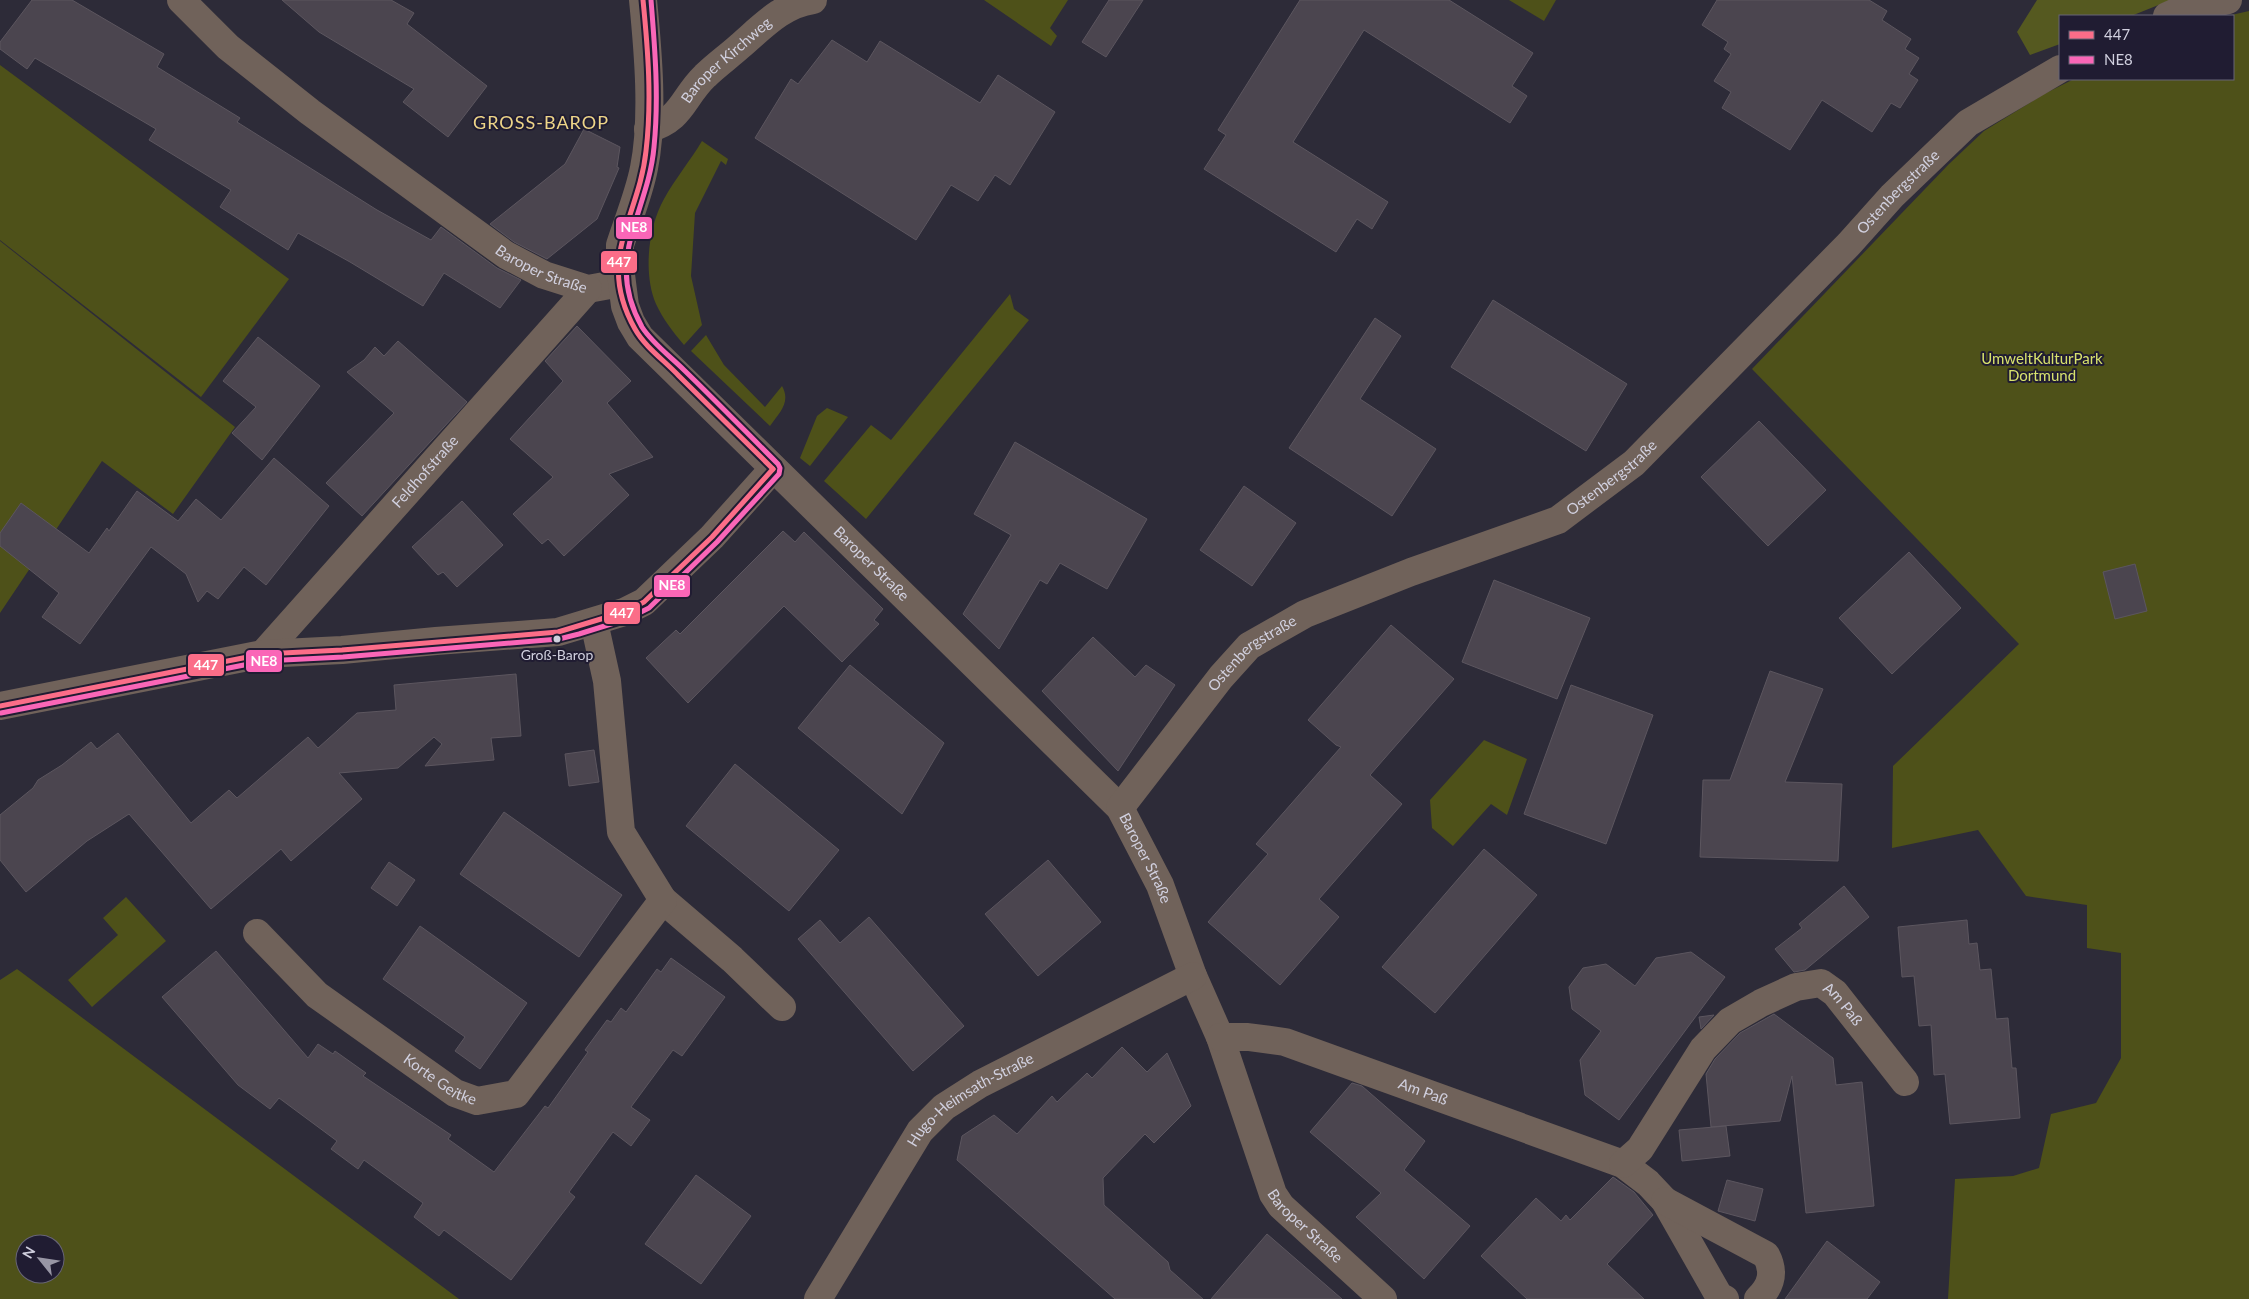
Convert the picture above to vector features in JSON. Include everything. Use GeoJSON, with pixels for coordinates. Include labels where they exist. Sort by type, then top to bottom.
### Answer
{"type":"FeatureCollection","features":[{"type":"Feature","properties":{"kind":"street","name":"Baroper Straße"},"geometry":{"type":"LineString","coordinates":[[181,0],[228,46],[310,112],[493,246],[544,275],[588,289],[621,283],[628,315],[640,336],[773,469],[1120,808],[1160,885],[1193,976],[1220,1037],[1273,1194],[1281,1206],[1383,1299]]}},
{"type":"Feature","properties":{"kind":"street"},"geometry":{"type":"LineString","coordinates":[[621,283],[620,245],[642,174],[648,130],[647,43],[643,0]]}},
{"type":"Feature","properties":{"kind":"street","name":"Baroper Kirchweg"},"geometry":{"type":"LineString","coordinates":[[648,130],[664,125],[674,116],[704,76],[770,20],[791,6],[813,0]]}},
{"type":"Feature","properties":{"kind":"street"},"geometry":{"type":"LineString","coordinates":[[2169,15],[2228,0]]}},
{"type":"Feature","properties":{"kind":"street","name":"Ostenbergstraße"},"geometry":{"type":"LineString","coordinates":[[1120,808],[1221,677],[1249,646],[1305,614],[1412,572],[1558,520],[1634,463],[1849,244],[1892,196],[1968,124],[2059,70]]}},
{"type":"Feature","properties":{"kind":"street","name":"Feldhofstraße"},"geometry":{"type":"LineString","coordinates":[[263,654],[588,289]]}},
{"type":"Feature","properties":{"kind":"street"},"geometry":{"type":"LineString","coordinates":[[0,706],[263,654],[342,650],[558,632],[594,622],[624,612],[644,602],[712,537],[773,469]]}},
{"type":"Feature","properties":{"kind":"street"},"geometry":{"type":"LineString","coordinates":[[594,622],[607,681],[621,832],[663,900],[732,959],[782,1007]]}},
{"type":"Feature","properties":{"kind":"street","name":"Korte Geitke"},"geometry":{"type":"LineString","coordinates":[[257,933],[317,995],[455,1093],[478,1102],[516,1094],[663,900]]}},
{"type":"Feature","properties":{"kind":"street","name":"Hugo-Heimsath-Straße"},"geometry":{"type":"LineString","coordinates":[[818,1299],[920,1131],[944,1107],[980,1084],[1193,976]]}},
{"type":"Feature","properties":{"kind":"street","name":"Am Paß"},"geometry":{"type":"LineString","coordinates":[[1623,1164],[1640,1149],[1703,1049],[1730,1021],[1761,1003],[1796,987],[1821,983],[1835,993],[1905,1082]]}},
{"type":"Feature","properties":{"kind":"street","name":"Am Paß"},"geometry":{"type":"LineString","coordinates":[[1220,1037],[1248,1037],[1285,1042],[1623,1164],[1648,1182],[1665,1201],[1719,1296],[1725,1299]]}},
{"type":"Feature","properties":{"kind":"street","name":"Am Paß"},"geometry":{"type":"LineString","coordinates":[[1665,1201],[1766,1255],[1772,1266],[1771,1278],[1766,1291],[1758,1299]]}},
{"type":"Feature","properties":{"kind":"green space"},"geometry":{"type":"Polygon","coordinates":[[[984,0],[1068,0],[1050,28],[1057,36],[1051,46],[984,0]]]}},
{"type":"Feature","properties":{"kind":"green space"},"geometry":{"type":"Polygon","coordinates":[[[1509,0],[1556,0],[1544,21],[1509,0]]]}},
{"type":"Feature","properties":{"kind":"green space"},"geometry":{"type":"Polygon","coordinates":[[[2037,0],[2171,0],[2134,15],[2059,15],[2059,44],[2030,55],[2017,32],[2037,0]]]}},
{"type":"Feature","properties":{"kind":"green space","name":"UmweltKulturPark Dortmund"},"geometry":{"type":"Polygon","coordinates":[[[2249,11],[2249,1299],[1948,1299],[1955,1179],[2013,1176],[2039,1168],[2051,1114],[2096,1103],[2121,1058],[2121,953],[2087,948],[2087,905],[2026,896],[1978,830],[1892,848],[1893,766],[2019,644],[1752,369],[1949,164],[1984,131],[2044,94],[2072,80],[2234,80],[2234,15],[2231,15],[2249,11]]]}},
{"type":"Feature","properties":{"kind":"green space"},"geometry":{"type":"Polygon","coordinates":[[[0,65],[289,279],[201,397],[0,240],[0,65]]]}},
{"type":"Feature","properties":{"kind":"green space"},"geometry":{"type":"Polygon","coordinates":[[[702,141],[728,159],[726,165],[721,161],[695,213],[691,276],[702,325],[684,345],[668,325],[656,304],[650,279],[649,251],[654,223],[664,199],[702,141]]]}},
{"type":"Feature","properties":{"kind":"green space"},"geometry":{"type":"Polygon","coordinates":[[[0,241],[235,427],[173,514],[102,461],[0,613],[0,241]]]}},
{"type":"Feature","properties":{"kind":"green space"},"geometry":{"type":"Polygon","coordinates":[[[1010,294],[1014,309],[1029,320],[866,519],[824,481],[871,425],[891,440],[1010,294]]]}},
{"type":"Feature","properties":{"kind":"green space"},"geometry":{"type":"Polygon","coordinates":[[[706,335],[724,365],[765,407],[782,386],[785,402],[770,426],[691,351],[706,335]]]}},
{"type":"Feature","properties":{"kind":"green space"},"geometry":{"type":"Polygon","coordinates":[[[827,408],[848,417],[810,466],[800,458],[817,416],[827,408]]]}},
{"type":"Feature","properties":{"kind":"green space"},"geometry":{"type":"Polygon","coordinates":[[[1484,740],[1527,759],[1507,815],[1491,804],[1453,846],[1432,828],[1430,800],[1484,740]]]}},
{"type":"Feature","properties":{"kind":"green space"},"geometry":{"type":"Polygon","coordinates":[[[126,897],[166,941],[92,1007],[68,980],[118,935],[103,918],[126,897]]]}},
{"type":"Feature","properties":{"kind":"green space"},"geometry":{"type":"Polygon","coordinates":[[[17,969],[459,1299],[0,1299],[0,980],[17,969]]]}},
{"type":"Feature","properties":{"kind":"building"},"geometry":{"type":"Polygon","coordinates":[[[32,0],[72,0],[164,54],[157,67],[240,118],[237,122],[377,210],[431,240],[441,227],[497,268],[521,280],[500,308],[444,273],[423,306],[298,233],[288,250],[220,207],[231,190],[149,140],[156,129],[35,58],[27,69],[0,49],[0,42],[32,0]]]}},
{"type":"Feature","properties":{"kind":"building"},"geometry":{"type":"Polygon","coordinates":[[[282,0],[391,0],[414,13],[407,24],[487,86],[448,137],[403,102],[414,89],[319,32],[282,0]]]}},
{"type":"Feature","properties":{"kind":"building"},"geometry":{"type":"Polygon","coordinates":[[[1109,0],[1143,0],[1106,57],[1082,42],[1109,0]]]}},
{"type":"Feature","properties":{"kind":"building"},"geometry":{"type":"Polygon","coordinates":[[[1300,0],[1449,0],[1533,53],[1512,86],[1527,96],[1510,123],[1364,30],[1293,142],[1388,202],[1372,229],[1357,219],[1336,252],[1204,169],[1226,135],[1218,130],[1300,0]]]}},
{"type":"Feature","properties":{"kind":"building"},"geometry":{"type":"Polygon","coordinates":[[[1717,0],[1869,0],[1887,11],[1882,20],[1911,39],[1905,49],[1919,58],[1909,74],[1918,80],[1900,108],[1891,103],[1872,132],[1822,100],[1790,150],[1722,108],[1731,92],[1714,81],[1731,54],[1724,49],[1728,42],[1702,25],[1717,0]]]}},
{"type":"Feature","properties":{"kind":"building"},"geometry":{"type":"Polygon","coordinates":[[[832,40],[867,62],[880,41],[980,103],[998,75],[1055,112],[1010,185],[995,175],[978,201],[951,185],[916,240],[755,138],[791,79],[798,84],[832,40]]]}},
{"type":"Feature","properties":{"kind":"building"},"geometry":{"type":"Polygon","coordinates":[[[584,129],[620,147],[617,167],[619,168],[597,219],[547,259],[514,242],[490,224],[565,164],[584,129]]]}},
{"type":"Feature","properties":{"kind":"building"},"geometry":{"type":"Polygon","coordinates":[[[1493,300],[1627,384],[1586,451],[1451,367],[1493,300]]]}},
{"type":"Feature","properties":{"kind":"building"},"geometry":{"type":"Polygon","coordinates":[[[1375,318],[1401,336],[1360,399],[1436,449],[1392,516],[1289,448],[1375,318]]]}},
{"type":"Feature","properties":{"kind":"building"},"geometry":{"type":"Polygon","coordinates":[[[577,326],[631,381],[607,403],[653,457],[609,474],[629,495],[564,556],[548,539],[542,544],[513,514],[553,477],[510,439],[563,381],[545,361],[577,326]]]}},
{"type":"Feature","properties":{"kind":"building"},"geometry":{"type":"Polygon","coordinates":[[[258,337],[320,386],[262,460],[232,433],[256,407],[223,381],[258,337]]]}},
{"type":"Feature","properties":{"kind":"building"},"geometry":{"type":"Polygon","coordinates":[[[398,341],[467,402],[362,516],[326,483],[394,413],[347,372],[364,360],[375,347],[384,356],[398,341]]]}},
{"type":"Feature","properties":{"kind":"building"},"geometry":{"type":"Polygon","coordinates":[[[1759,421],[1826,490],[1768,546],[1701,477],[1759,421]]]}},
{"type":"Feature","properties":{"kind":"building"},"geometry":{"type":"Polygon","coordinates":[[[1015,442],[1147,519],[1107,589],[1060,563],[1047,584],[1040,580],[999,649],[963,614],[1011,535],[974,514],[1015,442]]]}},
{"type":"Feature","properties":{"kind":"building"},"geometry":{"type":"Polygon","coordinates":[[[274,458],[329,506],[266,585],[244,567],[218,599],[207,591],[198,602],[186,574],[151,547],[80,644],[42,617],[59,593],[0,546],[0,533],[21,503],[89,553],[107,528],[109,531],[137,491],[178,521],[196,499],[221,520],[274,458]]]}},
{"type":"Feature","properties":{"kind":"building"},"geometry":{"type":"Polygon","coordinates":[[[1244,486],[1296,523],[1252,586],[1200,550],[1244,486]]]}},
{"type":"Feature","properties":{"kind":"building"},"geometry":{"type":"Polygon","coordinates":[[[462,501],[503,545],[457,587],[443,572],[438,575],[412,547],[462,501]]]}},
{"type":"Feature","properties":{"kind":"building"},"geometry":{"type":"Polygon","coordinates":[[[783,531],[795,542],[804,532],[883,609],[874,620],[879,624],[842,662],[784,606],[688,703],[646,658],[676,630],[680,634],[783,531]]]}},
{"type":"Feature","properties":{"kind":"building"},"geometry":{"type":"Polygon","coordinates":[[[1909,552],[1961,608],[1892,674],[1839,618],[1909,552]]]}},
{"type":"Feature","properties":{"kind":"building"},"geometry":{"type":"Polygon","coordinates":[[[2135,564],[2147,611],[2115,619],[2103,572],[2135,564]]]}},
{"type":"Feature","properties":{"kind":"building"},"geometry":{"type":"Polygon","coordinates":[[[1494,580],[1590,618],[1557,699],[1462,662],[1494,580]]]}},
{"type":"Feature","properties":{"kind":"building"},"geometry":{"type":"Polygon","coordinates":[[[1391,625],[1454,679],[1370,775],[1402,804],[1319,899],[1339,917],[1280,985],[1208,922],[1268,854],[1256,844],[1341,747],[1336,745],[1308,720],[1391,625]]]}},
{"type":"Feature","properties":{"kind":"building"},"geometry":{"type":"Polygon","coordinates":[[[1093,637],[1135,677],[1146,665],[1175,685],[1118,771],[1042,691],[1093,637]]]}},
{"type":"Feature","properties":{"kind":"building"},"geometry":{"type":"Polygon","coordinates":[[[850,665],[944,743],[902,814],[798,728],[850,665]]]}},
{"type":"Feature","properties":{"kind":"building"},"geometry":{"type":"Polygon","coordinates":[[[1770,671],[1823,689],[1785,782],[1842,784],[1838,861],[1700,857],[1703,780],[1730,780],[1770,671]]]}},
{"type":"Feature","properties":{"kind":"building"},"geometry":{"type":"Polygon","coordinates":[[[516,674],[521,736],[491,738],[494,760],[425,766],[442,744],[434,737],[398,768],[339,773],[362,799],[291,861],[281,849],[211,909],[129,814],[87,841],[26,892],[0,860],[0,815],[33,788],[38,780],[62,765],[91,742],[97,749],[118,733],[191,823],[229,790],[237,798],[308,737],[318,748],[357,713],[396,710],[394,685],[516,674]]]}},
{"type":"Feature","properties":{"kind":"building"},"geometry":{"type":"Polygon","coordinates":[[[1571,685],[1653,715],[1606,844],[1524,814],[1571,685]]]}},
{"type":"Feature","properties":{"kind":"building"},"geometry":{"type":"Polygon","coordinates":[[[594,750],[599,782],[569,786],[565,754],[594,750]]]}},
{"type":"Feature","properties":{"kind":"building"},"geometry":{"type":"Polygon","coordinates":[[[735,764],[839,850],[789,911],[686,826],[735,764]]]}},
{"type":"Feature","properties":{"kind":"building"},"geometry":{"type":"Polygon","coordinates":[[[504,812],[622,895],[579,957],[460,874],[504,812]]]}},
{"type":"Feature","properties":{"kind":"building"},"geometry":{"type":"Polygon","coordinates":[[[1484,849],[1537,895],[1435,1013],[1382,967],[1484,849]]]}},
{"type":"Feature","properties":{"kind":"building"},"geometry":{"type":"Polygon","coordinates":[[[1048,860],[1101,922],[1038,976],[985,914],[1048,860]]]}},
{"type":"Feature","properties":{"kind":"building"},"geometry":{"type":"Polygon","coordinates":[[[389,862],[415,880],[397,906],[371,888],[389,862]]]}},
{"type":"Feature","properties":{"kind":"building"},"geometry":{"type":"Polygon","coordinates":[[[1844,886],[1869,917],[1805,970],[1794,972],[1775,949],[1802,928],[1799,924],[1844,886]]]}},
{"type":"Feature","properties":{"kind":"building"},"geometry":{"type":"Polygon","coordinates":[[[869,917],[964,1026],[913,1071],[798,939],[820,920],[840,943],[869,917]]]}},
{"type":"Feature","properties":{"kind":"building"},"geometry":{"type":"Polygon","coordinates":[[[1967,920],[1969,944],[1977,943],[1980,970],[1991,969],[1996,1019],[2008,1018],[2012,1068],[2016,1068],[2020,1118],[1950,1124],[1945,1074],[1934,1075],[1931,1025],[1919,1026],[1914,976],[1902,977],[1898,927],[1967,920]]]}},
{"type":"Feature","properties":{"kind":"building"},"geometry":{"type":"Polygon","coordinates":[[[420,926],[527,1003],[480,1069],[455,1051],[465,1037],[383,979],[420,926]]]}},
{"type":"Feature","properties":{"kind":"building"},"geometry":{"type":"Polygon","coordinates":[[[216,951],[308,1058],[318,1044],[333,1054],[335,1051],[366,1073],[363,1076],[451,1135],[448,1139],[494,1172],[545,1106],[548,1108],[588,1052],[585,1050],[607,1020],[611,1022],[621,1008],[626,1012],[657,969],[661,972],[671,958],[725,997],[682,1056],[673,1050],[631,1107],[650,1120],[631,1146],[613,1132],[569,1192],[575,1197],[511,1280],[444,1230],[439,1236],[414,1217],[423,1203],[364,1160],[358,1169],[331,1149],[337,1141],[279,1098],[270,1109],[238,1085],[162,997],[216,951]]]}},
{"type":"Feature","properties":{"kind":"building"},"geometry":{"type":"Polygon","coordinates":[[[1691,952],[1725,977],[1619,1120],[1585,1095],[1580,1060],[1601,1031],[1572,1009],[1569,987],[1583,968],[1606,964],[1635,986],[1656,958],[1691,952]]]}},
{"type":"Feature","properties":{"kind":"building"},"geometry":{"type":"Polygon","coordinates":[[[1774,1014],[1833,1058],[1836,1085],[1862,1082],[1874,1206],[1806,1213],[1792,1076],[1780,1121],[1711,1127],[1706,1074],[1715,1059],[1740,1033],[1774,1014]]]}},
{"type":"Feature","properties":{"kind":"building"},"geometry":{"type":"Polygon","coordinates":[[[1714,1015],[1701,1029],[1699,1017],[1714,1015]]]}},
{"type":"Feature","properties":{"kind":"building"},"geometry":{"type":"Polygon","coordinates":[[[1122,1047],[1147,1072],[1167,1053],[1191,1106],[1154,1143],[1145,1134],[1103,1178],[1104,1205],[1168,1262],[1170,1270],[1203,1299],[1115,1299],[957,1160],[962,1136],[994,1115],[1017,1134],[1052,1096],[1057,1102],[1087,1073],[1092,1078],[1122,1047]]]}},
{"type":"Feature","properties":{"kind":"building"},"geometry":{"type":"Polygon","coordinates":[[[1352,1083],[1362,1086],[1425,1141],[1404,1170],[1470,1226],[1424,1279],[1356,1217],[1381,1193],[1310,1132],[1352,1083]]]}},
{"type":"Feature","properties":{"kind":"building"},"geometry":{"type":"Polygon","coordinates":[[[1726,1126],[1730,1156],[1682,1161],[1679,1130],[1726,1126]]]}},
{"type":"Feature","properties":{"kind":"building"},"geometry":{"type":"Polygon","coordinates":[[[696,1175],[751,1216],[701,1284],[645,1244],[696,1175]]]}},
{"type":"Feature","properties":{"kind":"building"},"geometry":{"type":"Polygon","coordinates":[[[1613,1177],[1634,1192],[1653,1215],[1607,1264],[1644,1299],[1527,1299],[1481,1256],[1536,1198],[1561,1221],[1566,1215],[1570,1220],[1613,1177]]]}},
{"type":"Feature","properties":{"kind":"building"},"geometry":{"type":"Polygon","coordinates":[[[1727,1180],[1763,1189],[1755,1221],[1718,1211],[1727,1180]]]}},
{"type":"Feature","properties":{"kind":"building"},"geometry":{"type":"Polygon","coordinates":[[[1267,1234],[1342,1299],[1211,1299],[1267,1234]]]}},
{"type":"Feature","properties":{"kind":"building"},"geometry":{"type":"Polygon","coordinates":[[[1827,1241],[1880,1282],[1867,1299],[1785,1299],[1827,1241]]]}},
{"type":"Feature","properties":{"kind":"transit line","name":"447"},"geometry":{"type":"LineString","coordinates":[[643,0],[649,76],[648,132],[642,175],[623,238],[619,259],[619,281],[624,304],[635,329],[644,342],[773,469]]}},
{"type":"Feature","properties":{"kind":"transit line","name":"NE8"},"geometry":{"type":"LineString","coordinates":[[1,713],[264,661],[343,657],[559,639],[579,634],[627,619],[649,608],[717,542],[779,474],[780,468],[778,464],[651,339],[642,327],[631,302],[627,279],[627,257],[631,236],[650,171],[654,147],[656,74],[651,0]]}},
{"type":"Feature","properties":{"kind":"transit line","name":"447"},"geometry":{"type":"LineString","coordinates":[[0,706],[263,654],[342,650],[558,632],[624,612],[644,602],[712,537],[773,469]]}},
{"type":"Feature","properties":{"kind":"place","name":"Groß-Barop"},"geometry":{"type":"Point","coordinates":[557,639]}},
{"type":"Feature","properties":{"kind":"district","name":"GROSS-BAROP"},"geometry":{"type":"Point","coordinates":[541,123]}}]}
